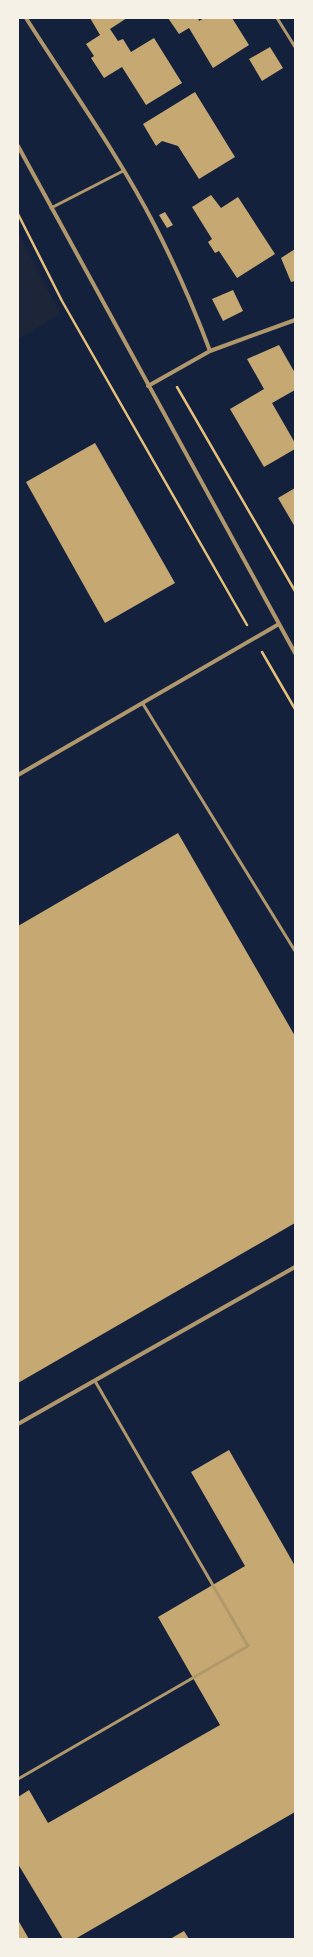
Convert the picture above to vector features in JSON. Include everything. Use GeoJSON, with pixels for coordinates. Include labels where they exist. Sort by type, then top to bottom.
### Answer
{"type":"FeatureCollection","features":[{"type":"Feature","properties":{"kind":"street"},"geometry":{"type":"LineString","coordinates":[[26,18],[123,171],[161,240],[192,303],[210,351]]}},
{"type":"Feature","properties":{"kind":"street"},"geometry":{"type":"LineString","coordinates":[[18,146],[295,653]]}},
{"type":"Feature","properties":{"kind":"street"},"geometry":{"type":"LineString","coordinates":[[148,386],[210,351],[295,320]]}},
{"type":"Feature","properties":{"kind":"street"},"geometry":{"type":"LineString","coordinates":[[18,775],[279,624]]}},
{"type":"Feature","properties":{"kind":"street"},"geometry":{"type":"LineString","coordinates":[[18,1424],[295,1267]]}},
{"type":"Feature","properties":{"kind":"lane"},"geometry":{"type":"LineString","coordinates":[[277,18],[295,47]]}},
{"type":"Feature","properties":{"kind":"lane"},"geometry":{"type":"LineString","coordinates":[[51,208],[123,171]]}},
{"type":"Feature","properties":{"kind":"lane"},"geometry":{"type":"LineString","coordinates":[[143,704],[295,951]]}},
{"type":"Feature","properties":{"kind":"lane"},"geometry":{"type":"LineString","coordinates":[[18,1779],[248,1646],[95,1381]]}},
{"type":"Feature","properties":{"kind":"path"},"geometry":{"type":"LineString","coordinates":[[18,214],[62,301],[295,709]]}},
{"type":"Feature","properties":{"kind":"path"},"geometry":{"type":"LineString","coordinates":[[169,374],[295,591]]}},
{"type":"Feature","properties":{"kind":"shaded area"},"geometry":{"type":"Polygon","coordinates":[[[18,231],[60,314],[18,339],[18,231]]]}},
{"type":"Feature","properties":{"kind":"building"},"geometry":{"type":"Polygon","coordinates":[[[90,18],[127,18],[110,29],[118,41],[123,39],[131,52],[154,38],[182,83],[146,105],[122,67],[104,78],[91,58],[94,56],[86,44],[100,35],[90,18]]]}},
{"type":"Feature","properties":{"kind":"building"},"geometry":{"type":"Polygon","coordinates":[[[168,18],[198,18],[199,21],[204,18],[232,18],[249,45],[213,68],[189,28],[179,34],[168,18]]]}},
{"type":"Feature","properties":{"kind":"building"},"geometry":{"type":"Polygon","coordinates":[[[270,47],[283,68],[262,81],[249,59],[270,47]]]}},
{"type":"Feature","properties":{"kind":"building"},"geometry":{"type":"Polygon","coordinates":[[[195,92],[235,157],[199,179],[178,146],[162,141],[156,146],[143,124],[195,92]]]}},
{"type":"Feature","properties":{"kind":"building"},"geometry":{"type":"Polygon","coordinates":[[[211,195],[221,208],[238,197],[275,254],[237,278],[219,251],[215,253],[208,242],[212,239],[192,207],[211,195]]]}},
{"type":"Feature","properties":{"kind":"building"},"geometry":{"type":"Polygon","coordinates":[[[165,212],[173,225],[167,228],[159,215],[165,212]]]}},
{"type":"Feature","properties":{"kind":"building"},"geometry":{"type":"Polygon","coordinates":[[[295,249],[295,281],[291,282],[281,258],[295,249]]]}},
{"type":"Feature","properties":{"kind":"building"},"geometry":{"type":"Polygon","coordinates":[[[233,290],[243,311],[223,321],[212,299],[233,290]]]}},
{"type":"Feature","properties":{"kind":"building"},"geometry":{"type":"Polygon","coordinates":[[[279,345],[295,373],[295,390],[272,403],[295,443],[295,449],[264,467],[230,409],[264,389],[247,359],[279,345]]]}},
{"type":"Feature","properties":{"kind":"building"},"geometry":{"type":"Polygon","coordinates":[[[95,443],[175,583],[105,623],[26,482],[95,443]]]}},
{"type":"Feature","properties":{"kind":"building"},"geometry":{"type":"Polygon","coordinates":[[[295,488],[295,527],[278,498],[295,488]]]}},
{"type":"Feature","properties":{"kind":"building"},"geometry":{"type":"Polygon","coordinates":[[[178,833],[295,1036],[295,1223],[18,1383],[18,926],[178,833]]]}},
{"type":"Feature","properties":{"kind":"building"},"geometry":{"type":"Polygon","coordinates":[[[229,1450],[295,1566],[295,1812],[75,1939],[63,1939],[18,1864],[18,1797],[29,1790],[48,1823],[220,1725],[158,1617],[245,1566],[191,1472],[229,1450]]]}},
{"type":"Feature","properties":{"kind":"building"},"geometry":{"type":"Polygon","coordinates":[[[18,1920],[29,1939],[18,1939],[18,1920]]]}},
{"type":"Feature","properties":{"kind":"building"},"geometry":{"type":"Polygon","coordinates":[[[184,1931],[189,1939],[170,1939],[184,1931]]]}}]}
